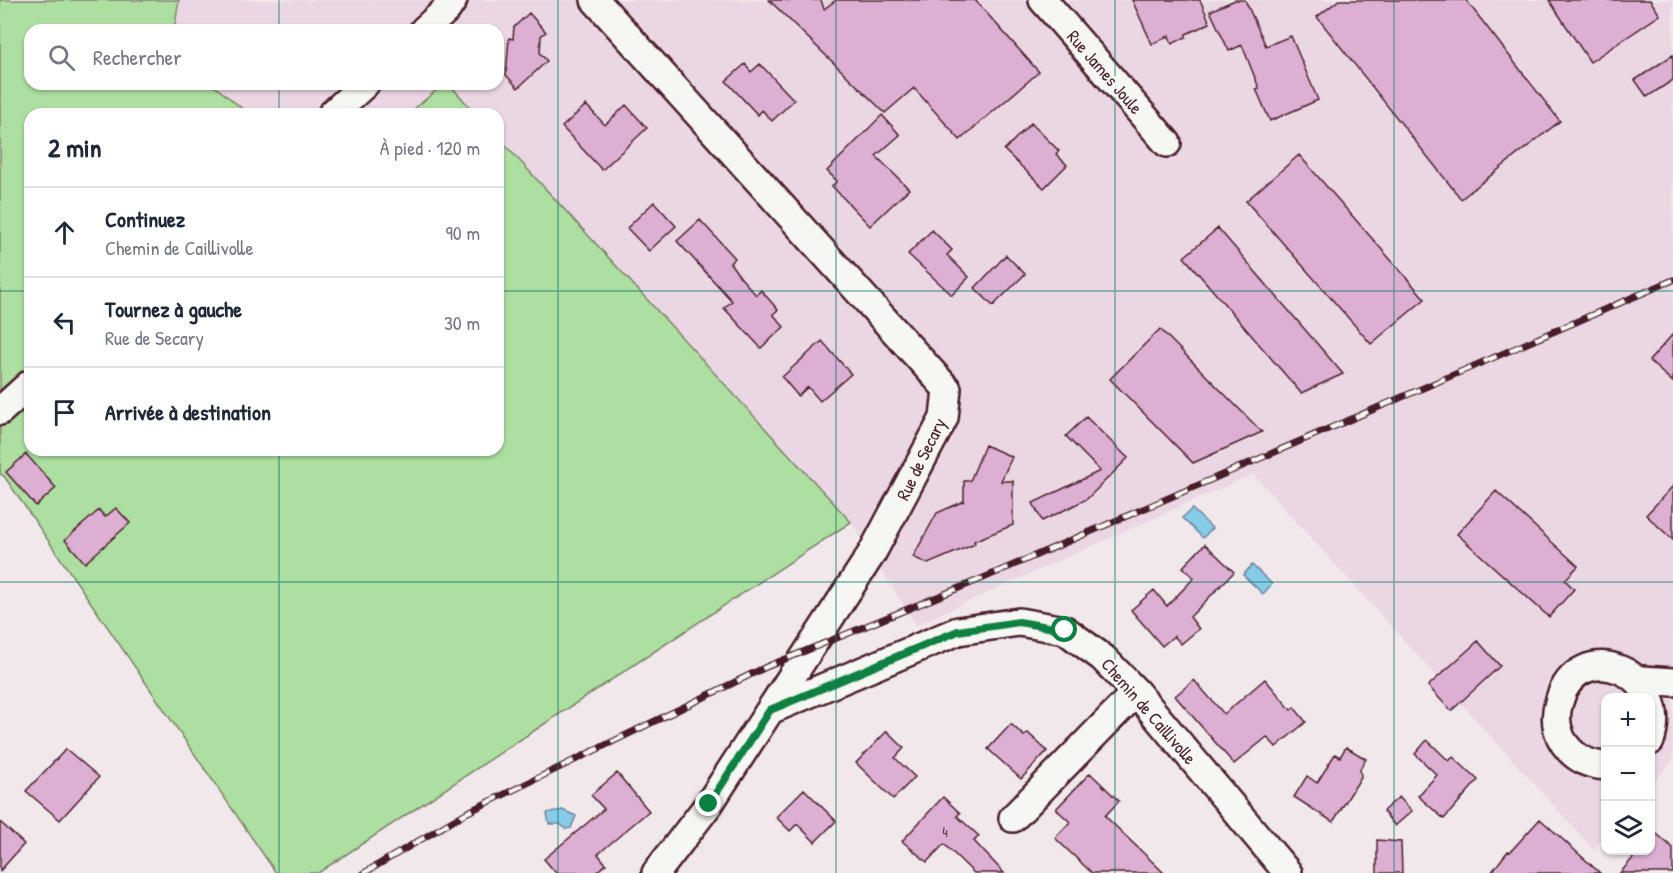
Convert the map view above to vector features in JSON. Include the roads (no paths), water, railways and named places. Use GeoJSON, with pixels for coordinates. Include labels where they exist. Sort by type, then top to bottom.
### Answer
{"type":"FeatureCollection","features":[{"type":"Feature","properties":{"kind":"street"},"geometry":{"type":"LineString","coordinates":[[431,24],[453,0]]}},
{"type":"Feature","properties":{"kind":"street","name":"Rue de Secary"},"geometry":{"type":"LineString","coordinates":[[595,0],[947,388],[944,418],[872,553],[709,804],[656,873]]}},
{"type":"Feature","properties":{"kind":"street","name":"Rue James Joule"},"geometry":{"type":"LineString","coordinates":[[1043,0],[1167,143]]}},
{"type":"Feature","properties":{"kind":"street"},"geometry":{"type":"LineString","coordinates":[[339,108],[358,90]]}},
{"type":"Feature","properties":{"kind":"street"},"geometry":{"type":"LineString","coordinates":[[0,411],[24,389]]}},
{"type":"Feature","properties":{"kind":"street","name":"Chemin de Caillivolle"},"geometry":{"type":"LineString","coordinates":[[770,710],[958,631],[1019,622],[1065,630],[1103,658],[1136,692],[1288,873]]}},
{"type":"Feature","properties":{"kind":"street"},"geometry":{"type":"LineString","coordinates":[[1601,765],[1586,762],[1575,755],[1560,735],[1557,708],[1560,695],[1568,683],[1578,674],[1591,668],[1618,667],[1642,680],[1650,693]]}},
{"type":"Feature","properties":{"kind":"street"},"geometry":{"type":"LineString","coordinates":[[1642,680],[1673,682]]}},
{"type":"Feature","properties":{"kind":"street"},"geometry":{"type":"LineString","coordinates":[[1013,818],[1136,692]]}},
{"type":"Feature","properties":{"kind":"street"},"geometry":{"type":"LineString","coordinates":[[1655,700],[1655,730]]}},
{"type":"Feature","properties":{"kind":"street"},"geometry":{"type":"LineString","coordinates":[[1655,737],[1673,721]]}},
{"type":"Feature","properties":{"kind":"water"},"geometry":{"type":"Polygon","coordinates":[[[1192,509],[1212,528],[1203,538],[1182,518],[1192,509]]]}},
{"type":"Feature","properties":{"kind":"water"},"geometry":{"type":"Polygon","coordinates":[[[1252,565],[1272,584],[1263,594],[1243,575],[1252,565]]]}},
{"type":"Feature","properties":{"kind":"water"},"geometry":{"type":"Polygon","coordinates":[[[562,810],[576,816],[571,828],[566,829],[560,824],[549,824],[547,813],[562,810]]]}},
{"type":"Feature","properties":{"kind":"railway"},"geometry":{"type":"LineString","coordinates":[[364,873],[466,813],[766,667],[981,579],[1673,280]]}}]}
